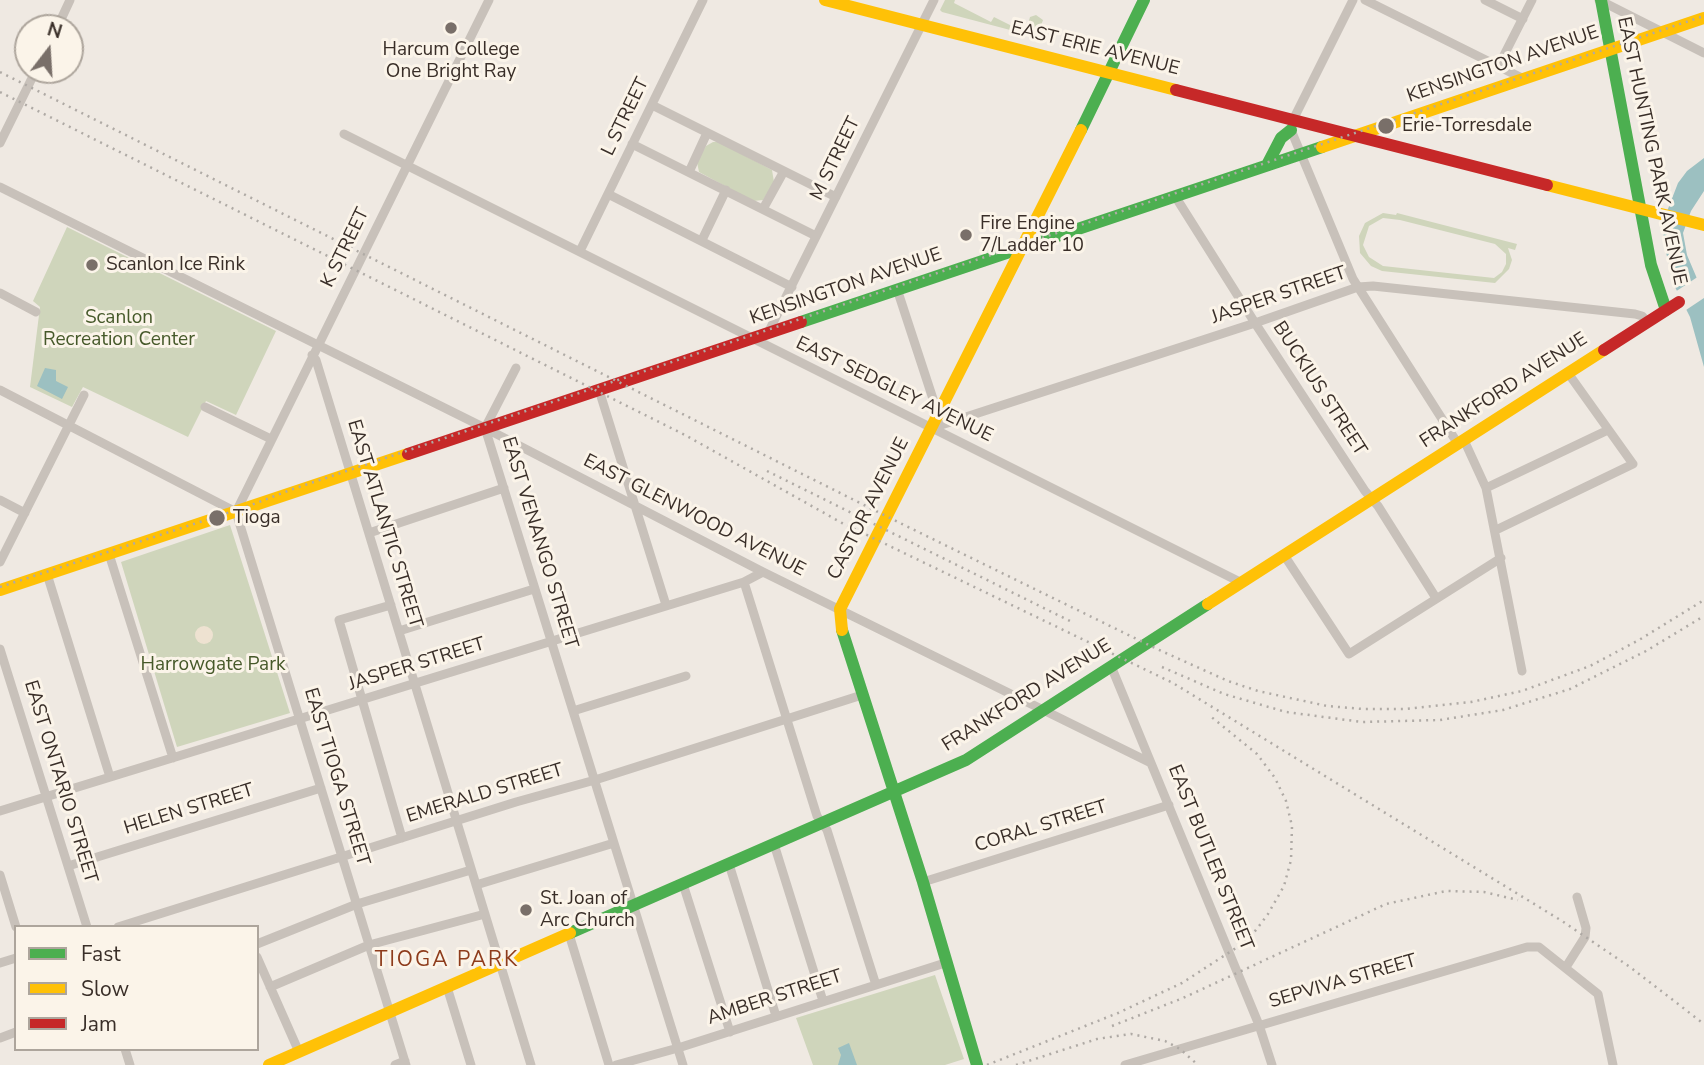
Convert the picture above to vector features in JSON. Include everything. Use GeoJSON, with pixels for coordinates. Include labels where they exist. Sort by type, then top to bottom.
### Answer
{"type":"FeatureCollection","features":[{"type":"Feature","properties":{"kind":"main road","name":"EAST ERIE AVENUE"},"geometry":{"type":"LineString","coordinates":[[825,0],[853,3],[922,25],[1108,72],[1292,125],[1355,135],[1699,224]]}},
{"type":"Feature","properties":{"kind":"main road","name":"CASTOR AVENUE"},"geometry":{"type":"LineString","coordinates":[[977,1065],[923,882],[842,631],[840,609],[1144,0]]}},
{"type":"Feature","properties":{"kind":"main road","name":"EAST HUNTING PARK AVENUE"},"geometry":{"type":"LineString","coordinates":[[1601,0],[1651,265],[1666,310]]}},
{"type":"Feature","properties":{"kind":"main road","name":"KENSINGTON AVENUE"},"geometry":{"type":"LineString","coordinates":[[0,590],[1704,18]]}},
{"type":"Feature","properties":{"kind":"main road"},"geometry":{"type":"LineString","coordinates":[[1267,165],[1281,138],[1292,125]]}},
{"type":"Feature","properties":{"kind":"main road","name":"FRANKFORD AVENUE"},"geometry":{"type":"LineString","coordinates":[[269,1065],[965,760],[1679,302]]}},
{"type":"Feature","properties":{"kind":"street","name":"K STREET"},"geometry":{"type":"LineString","coordinates":[[236,512],[489,0]]}},
{"type":"Feature","properties":{"kind":"street","name":"L STREET"},"geometry":{"type":"LineString","coordinates":[[580,251],[703,0]]}},
{"type":"Feature","properties":{"kind":"street","name":"M STREET"},"geometry":{"type":"LineString","coordinates":[[768,333],[934,0]]}},
{"type":"Feature","properties":{"kind":"street"},"geometry":{"type":"LineString","coordinates":[[1353,0],[1292,125],[1299,154],[1358,287],[1461,442],[1486,488],[1522,671]]}},
{"type":"Feature","properties":{"kind":"street"},"geometry":{"type":"LineString","coordinates":[[1365,0],[1524,79]]}},
{"type":"Feature","properties":{"kind":"street"},"geometry":{"type":"LineString","coordinates":[[1485,0],[1523,19]]}},
{"type":"Feature","properties":{"kind":"street"},"geometry":{"type":"LineString","coordinates":[[1499,66],[1532,0]]}},
{"type":"Feature","properties":{"kind":"street"},"geometry":{"type":"LineString","coordinates":[[1601,0],[1704,53]]}},
{"type":"Feature","properties":{"kind":"street"},"geometry":{"type":"LineString","coordinates":[[0,143],[29,84]]}},
{"type":"Feature","properties":{"kind":"street"},"geometry":{"type":"LineString","coordinates":[[652,105],[836,197]]}},
{"type":"Feature","properties":{"kind":"street"},"geometry":{"type":"LineString","coordinates":[[689,172],[708,133]]}},
{"type":"Feature","properties":{"kind":"street","name":"EAST SEDGLEY AVENUE"},"geometry":{"type":"LineString","coordinates":[[344,134],[1242,583]]}},
{"type":"Feature","properties":{"kind":"street"},"geometry":{"type":"LineString","coordinates":[[632,144],[816,236]]}},
{"type":"Feature","properties":{"kind":"street"},"geometry":{"type":"LineString","coordinates":[[763,209],[784,171]]}},
{"type":"Feature","properties":{"kind":"street","name":"EAST VENANGO STREET"},"geometry":{"type":"LineString","coordinates":[[0,187],[485,428],[683,1065]]}},
{"type":"Feature","properties":{"kind":"street"},"geometry":{"type":"LineString","coordinates":[[702,240],[726,190]]}},
{"type":"Feature","properties":{"kind":"street"},"geometry":{"type":"LineString","coordinates":[[608,194],[792,287]]}},
{"type":"Feature","properties":{"kind":"street","name":"BUCKIUS STREET"},"geometry":{"type":"LineString","coordinates":[[1175,196],[1436,598]]}},
{"type":"Feature","properties":{"kind":"street","name":"JASPER STREET"},"geometry":{"type":"LineString","coordinates":[[932,428],[1358,287],[1373,286],[1635,314],[1642,316],[1647,322]]}},
{"type":"Feature","properties":{"kind":"street"},"geometry":{"type":"LineString","coordinates":[[897,289],[935,405],[932,428]]}},
{"type":"Feature","properties":{"kind":"street"},"geometry":{"type":"LineString","coordinates":[[2,298],[36,312]]}},
{"type":"Feature","properties":{"kind":"street","name":"EAST ATLANTIC STREET"},"geometry":{"type":"LineString","coordinates":[[312,355],[317,363],[531,1065]]}},
{"type":"Feature","properties":{"kind":"street"},"geometry":{"type":"LineString","coordinates":[[485,428],[516,368]]}},
{"type":"Feature","properties":{"kind":"street"},"geometry":{"type":"LineString","coordinates":[[1496,530],[1633,464],[1568,373]]}},
{"type":"Feature","properties":{"kind":"street"},"geometry":{"type":"LineString","coordinates":[[0,390],[236,512]]}},
{"type":"Feature","properties":{"kind":"street"},"geometry":{"type":"LineString","coordinates":[[599,390],[666,604]]}},
{"type":"Feature","properties":{"kind":"street"},"geometry":{"type":"LineString","coordinates":[[0,562],[85,395]]}},
{"type":"Feature","properties":{"kind":"street"},"geometry":{"type":"LineString","coordinates":[[205,407],[271,439]]}},
{"type":"Feature","properties":{"kind":"street","name":"EAST GLENWOOD AVENUE"},"geometry":{"type":"LineString","coordinates":[[485,428],[764,572],[1152,763]]}},
{"type":"Feature","properties":{"kind":"street"},"geometry":{"type":"LineString","coordinates":[[1486,488],[1608,430]]}},
{"type":"Feature","properties":{"kind":"street"},"geometry":{"type":"LineString","coordinates":[[369,533],[504,488]]}},
{"type":"Feature","properties":{"kind":"street"},"geometry":{"type":"LineString","coordinates":[[0,500],[25,513]]}},
{"type":"Feature","properties":{"kind":"street","name":"EAST TIOGA STREET"},"geometry":{"type":"LineString","coordinates":[[236,512],[405,1063]]}},
{"type":"Feature","properties":{"kind":"street"},"geometry":{"type":"LineString","coordinates":[[108,554],[173,758]]}},
{"type":"Feature","properties":{"kind":"street"},"geometry":{"type":"LineString","coordinates":[[1284,555],[1349,654],[1501,558]]}},
{"type":"Feature","properties":{"kind":"street","name":"JASPER STREET"},"geometry":{"type":"LineString","coordinates":[[0,811],[744,582],[764,572]]}},
{"type":"Feature","properties":{"kind":"street"},"geometry":{"type":"LineString","coordinates":[[47,574],[110,777]]}},
{"type":"Feature","properties":{"kind":"street"},"geometry":{"type":"LineString","coordinates":[[744,582],[820,823],[827,830],[876,985]]}},
{"type":"Feature","properties":{"kind":"street"},"geometry":{"type":"LineString","coordinates":[[399,631],[534,589]]}},
{"type":"Feature","properties":{"kind":"street"},"geometry":{"type":"LineString","coordinates":[[391,605],[339,620],[402,838]]}},
{"type":"Feature","properties":{"kind":"street","name":"EAST ONTARIO STREET"},"geometry":{"type":"LineString","coordinates":[[0,649],[86,925]]}},
{"type":"Feature","properties":{"kind":"street","name":"EAST BUTLER STREET"},"geometry":{"type":"LineString","coordinates":[[1111,666],[1259,1025],[1272,1065]]}},
{"type":"Feature","properties":{"kind":"street"},"geometry":{"type":"LineString","coordinates":[[573,711],[686,676]]}},
{"type":"Feature","properties":{"kind":"street","name":"EMERALD STREET"},"geometry":{"type":"LineString","coordinates":[[124,925],[862,695]]}},
{"type":"Feature","properties":{"kind":"street","name":"HELEN STREET"},"geometry":{"type":"LineString","coordinates":[[68,866],[321,788]]}},
{"type":"Feature","properties":{"kind":"street","name":"CORAL STREET"},"geometry":{"type":"LineString","coordinates":[[923,882],[1169,805]]}},
{"type":"Feature","properties":{"kind":"street"},"geometry":{"type":"LineString","coordinates":[[476,885],[614,843]]}},
{"type":"Feature","properties":{"kind":"street"},"geometry":{"type":"LineString","coordinates":[[774,844],[823,1001]]}},
{"type":"Feature","properties":{"kind":"street"},"geometry":{"type":"LineString","coordinates":[[729,864],[776,1016]]}},
{"type":"Feature","properties":{"kind":"street"},"geometry":{"type":"LineString","coordinates":[[259,943],[357,904],[471,870]]}},
{"type":"Feature","properties":{"kind":"street"},"geometry":{"type":"LineString","coordinates":[[0,875],[15,925]]}},
{"type":"Feature","properties":{"kind":"street"},"geometry":{"type":"LineString","coordinates":[[683,884],[730,1031]]}},
{"type":"Feature","properties":{"kind":"street"},"geometry":{"type":"LineString","coordinates":[[1566,967],[1585,937],[1586,928],[1577,897]]}},
{"type":"Feature","properties":{"kind":"street"},"geometry":{"type":"LineString","coordinates":[[270,987],[369,945],[485,914]]}},
{"type":"Feature","properties":{"kind":"street"},"geometry":{"type":"LineString","coordinates":[[569,934],[609,1065]]}},
{"type":"Feature","properties":{"kind":"street","name":"SEPVIVA STREET"},"geometry":{"type":"LineString","coordinates":[[1125,1065],[1527,947],[1539,947],[1598,994],[1613,1065]]}},
{"type":"Feature","properties":{"kind":"street"},"geometry":{"type":"LineString","coordinates":[[259,962],[299,1052]]}},
{"type":"Feature","properties":{"kind":"street","name":"AMBER STREET"},"geometry":{"type":"LineString","coordinates":[[616,1065],[678,1048],[945,963]]}},
{"type":"Feature","properties":{"kind":"street"},"geometry":{"type":"LineString","coordinates":[[447,987],[471,1065]]}},
{"type":"Feature","properties":{"kind":"street"},"geometry":{"type":"LineString","coordinates":[[395,1065],[405,1063]]}},
{"type":"Feature","properties":{"kind":"green space"},"geometry":{"type":"Polygon","coordinates":[[[945,0],[955,0],[954,3],[991,22],[994,17],[1012,26],[1014,31],[942,12],[940,10],[945,0]]]}},
{"type":"Feature","properties":{"kind":"green space"},"geometry":{"type":"Polygon","coordinates":[[[1036,15],[1043,20],[1037,37],[1025,34],[1030,17],[1036,15]]]}},
{"type":"Feature","properties":{"kind":"green space"},"geometry":{"type":"Polygon","coordinates":[[[719,142],[772,170],[774,182],[763,200],[753,201],[699,172],[697,162],[706,146],[719,142]]]}},
{"type":"Feature","properties":{"kind":"green space"},"geometry":{"type":"Polygon","coordinates":[[[1383,213],[1397,213],[1517,244],[1515,250],[1508,248],[1512,260],[1509,269],[1495,283],[1382,271],[1371,266],[1360,253],[1359,236],[1365,223],[1383,213]],[[1383,218],[1369,226],[1363,245],[1369,257],[1383,266],[1494,278],[1502,272],[1506,264],[1506,254],[1495,244],[1383,218]]]}},
{"type":"Feature","properties":{"kind":"green space","name":"Scanlon Recreation Center"},"geometry":{"type":"Polygon","coordinates":[[[67,227],[276,331],[236,415],[206,401],[188,437],[83,387],[72,407],[30,387],[40,307],[33,301],[67,227]]]}},
{"type":"Feature","properties":{"kind":"green space","name":"Harrowgate Park"},"geometry":{"type":"Polygon","coordinates":[[[230,525],[290,713],[177,747],[121,562],[230,525]]]}},
{"type":"Feature","properties":{"kind":"green space"},"geometry":{"type":"Polygon","coordinates":[[[935,975],[964,1059],[945,1065],[813,1065],[796,1018],[935,975]]]}},
{"type":"Feature","properties":{"kind":"shaded area"},"geometry":{"type":"Polygon","coordinates":[[[204,626],[210,629],[213,635],[210,641],[204,644],[198,641],[195,635],[198,629],[204,626]]]}},
{"type":"Feature","properties":{"kind":"water"},"geometry":{"type":"Polygon","coordinates":[[[1704,158],[1704,191],[1691,211],[1683,233],[1687,255],[1704,295],[1704,367],[1690,317],[1675,287],[1663,241],[1666,214],[1678,183],[1687,171],[1704,158]]]}},
{"type":"Feature","properties":{"kind":"water"},"geometry":{"type":"Polygon","coordinates":[[[45,368],[56,370],[56,381],[68,387],[62,399],[37,386],[45,368]]]}},
{"type":"Feature","properties":{"kind":"water"},"geometry":{"type":"Polygon","coordinates":[[[849,1043],[857,1065],[838,1065],[841,1055],[838,1048],[849,1043]]]}},
{"type":"Feature","properties":{"kind":"pier"},"geometry":{"type":"Polygon","coordinates":[[[1699,276],[1704,286],[1704,298],[1683,312],[1675,292],[1699,276]]]}},
{"type":"Feature","properties":{"kind":"railway"},"geometry":{"type":"LineString","coordinates":[[0,587],[246,507],[1704,16]]}},
{"type":"Feature","properties":{"kind":"railway"},"geometry":{"type":"LineString","coordinates":[[0,72],[900,523],[1157,649],[1228,681],[1258,691],[1327,706],[1363,709],[1405,709],[1471,702],[1522,691],[1590,666],[1704,600]]}},
{"type":"Feature","properties":{"kind":"railway"},"geometry":{"type":"LineString","coordinates":[[0,92],[685,435],[842,523],[1173,683],[1562,921],[1630,967],[1704,1024]]}},
{"type":"Feature","properties":{"kind":"railway"},"geometry":{"type":"LineString","coordinates":[[767,471],[1074,623]]}},
{"type":"Feature","properties":{"kind":"railway"},"geometry":{"type":"LineString","coordinates":[[1162,667],[1224,694],[1286,712],[1362,722],[1440,720],[1503,710],[1570,689],[1646,651],[1704,616]]}},
{"type":"Feature","properties":{"kind":"railway"},"geometry":{"type":"LineString","coordinates":[[987,1065],[1118,1013],[1182,983],[1236,948],[1256,930],[1268,914],[1284,886],[1291,860],[1292,826],[1286,801],[1275,778],[1257,754],[1209,715]]}},
{"type":"Feature","properties":{"kind":"railway"},"geometry":{"type":"LineString","coordinates":[[1112,1026],[1183,998],[1386,904],[1446,891],[1484,892],[1518,900]]}},
{"type":"Feature","properties":{"kind":"railway"},"geometry":{"type":"LineString","coordinates":[[1016,1065],[1097,1039],[1131,1034],[1165,1041],[1180,1049],[1198,1065]]}},
{"type":"Feature","properties":{"kind":"traffic: fast"},"geometry":{"type":"LineString","coordinates":[[1081,130],[1144,0]]}},
{"type":"Feature","properties":{"kind":"traffic: fast"},"geometry":{"type":"LineString","coordinates":[[1601,0],[1651,265],[1666,310]]}},
{"type":"Feature","properties":{"kind":"traffic: fast"},"geometry":{"type":"LineString","coordinates":[[1267,165],[1281,138],[1291,130]]}},
{"type":"Feature","properties":{"kind":"traffic: fast"},"geometry":{"type":"LineString","coordinates":[[801,322],[1322,147]]}},
{"type":"Feature","properties":{"kind":"traffic: fast"},"geometry":{"type":"LineString","coordinates":[[570,933],[966,760],[1208,604]]}},
{"type":"Feature","properties":{"kind":"traffic: fast"},"geometry":{"type":"LineString","coordinates":[[842,630],[923,882],[977,1065]]}},
{"type":"Feature","properties":{"kind":"traffic: slow"},"geometry":{"type":"LineString","coordinates":[[825,0],[1176,90]]}},
{"type":"Feature","properties":{"kind":"traffic: slow"},"geometry":{"type":"LineString","coordinates":[[1322,147],[1704,18]]}},
{"type":"Feature","properties":{"kind":"traffic: slow"},"geometry":{"type":"LineString","coordinates":[[842,630],[840,609],[1081,130]]}},
{"type":"Feature","properties":{"kind":"traffic: slow"},"geometry":{"type":"LineString","coordinates":[[1547,185],[1704,225]]}},
{"type":"Feature","properties":{"kind":"traffic: slow"},"geometry":{"type":"LineString","coordinates":[[1208,604],[1604,350]]}},
{"type":"Feature","properties":{"kind":"traffic: slow"},"geometry":{"type":"LineString","coordinates":[[0,590],[408,454]]}},
{"type":"Feature","properties":{"kind":"traffic: slow"},"geometry":{"type":"LineString","coordinates":[[269,1065],[570,933]]}},
{"type":"Feature","properties":{"kind":"traffic: jam"},"geometry":{"type":"LineString","coordinates":[[1176,90],[1547,185]]}},
{"type":"Feature","properties":{"kind":"traffic: jam"},"geometry":{"type":"LineString","coordinates":[[1604,350],[1679,302]]}},
{"type":"Feature","properties":{"kind":"traffic: jam"},"geometry":{"type":"LineString","coordinates":[[408,454],[801,322]]}},
{"type":"Feature","properties":{"kind":"place","name":"Harcum College One Bright Ray"},"geometry":{"type":"Point","coordinates":[451,28]}},
{"type":"Feature","properties":{"kind":"place","name":"Erie-Torresdale"},"geometry":{"type":"Point","coordinates":[1386,126]}},
{"type":"Feature","properties":{"kind":"place","name":"Fire Engine 7/Ladder 10"},"geometry":{"type":"Point","coordinates":[966,235]}},
{"type":"Feature","properties":{"kind":"place","name":"Scanlon Ice Rink"},"geometry":{"type":"Point","coordinates":[92,265]}},
{"type":"Feature","properties":{"kind":"place","name":"Tioga"},"geometry":{"type":"Point","coordinates":[217,518]}},
{"type":"Feature","properties":{"kind":"place","name":"St. Joan of Arc Church"},"geometry":{"type":"Point","coordinates":[526,910]}},
{"type":"Feature","properties":{"kind":"district","name":"TIOGA PARK"},"geometry":{"type":"Point","coordinates":[447,961]}}]}
